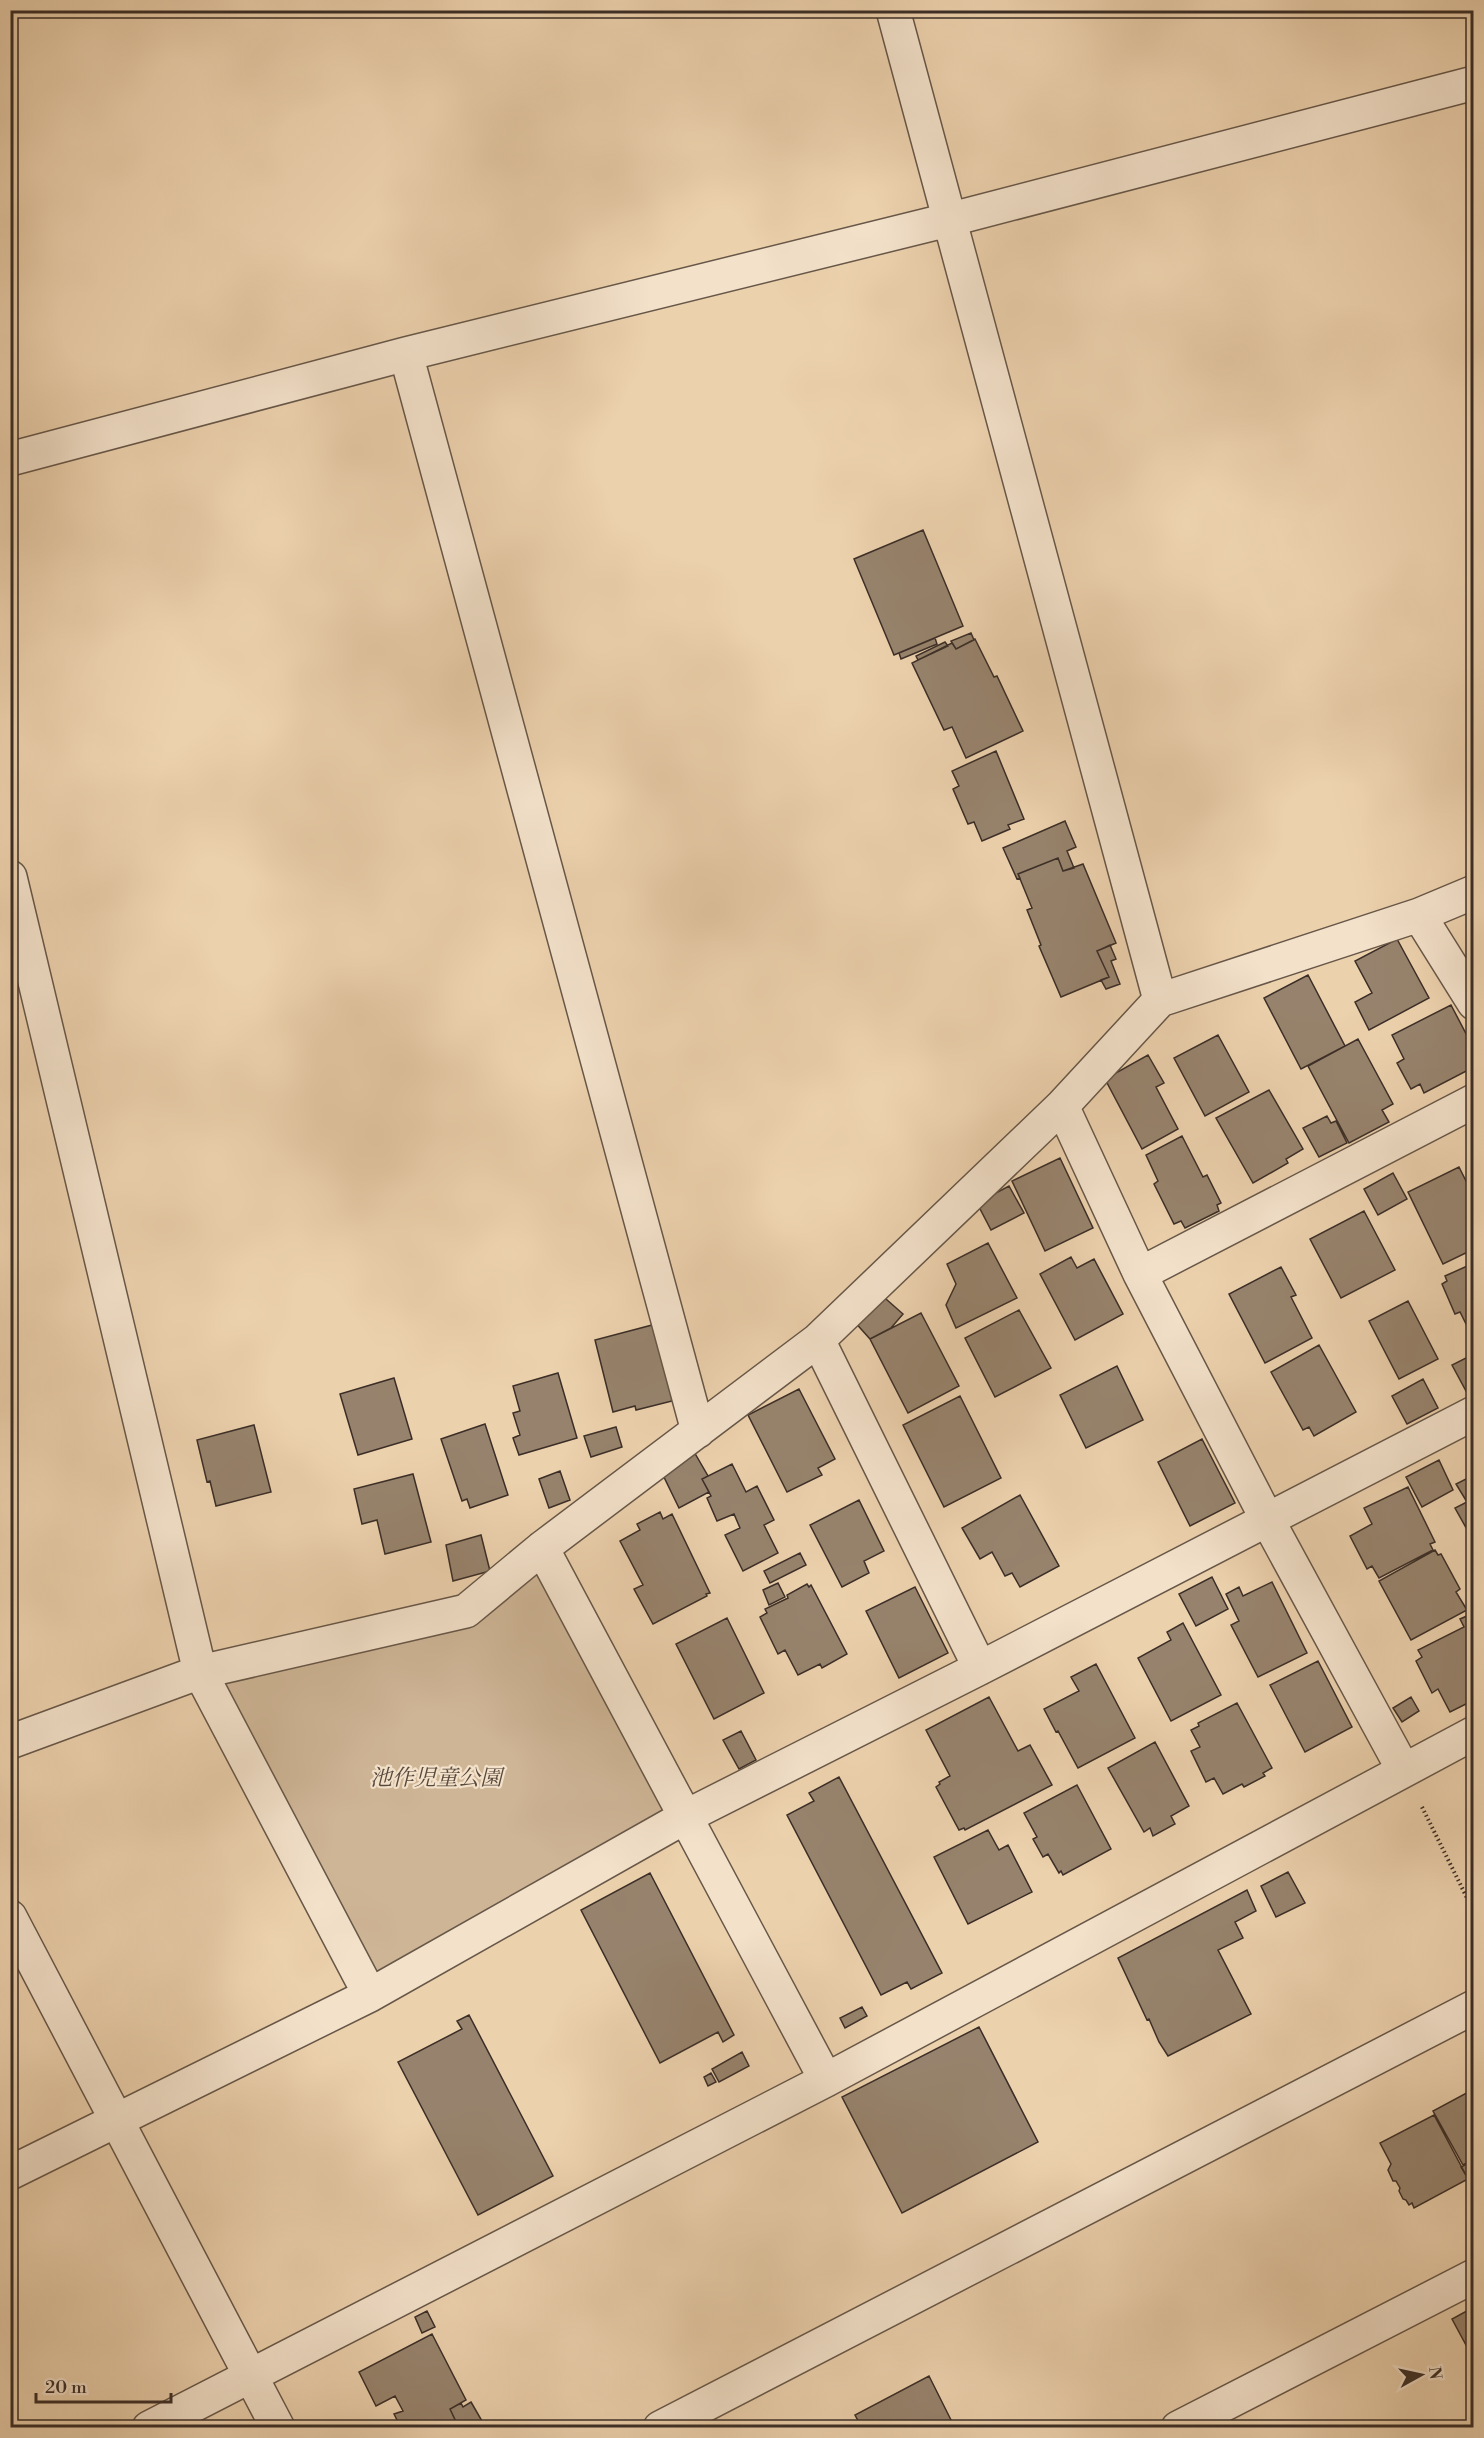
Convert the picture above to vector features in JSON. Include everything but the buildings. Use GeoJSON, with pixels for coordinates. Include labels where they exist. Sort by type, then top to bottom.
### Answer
{"type":"FeatureCollection","features":[{"type":"Feature","properties":{"kind":"street"},"geometry":{"type":"LineString","coordinates":[[893,10],[1160,1000]]}},
{"type":"Feature","properties":{"kind":"street"},"geometry":{"type":"LineString","coordinates":[[10,459],[406,354],[948,220],[1473,83]]}},
{"type":"Feature","properties":{"kind":"street"},"geometry":{"type":"LineString","coordinates":[[406,354],[698,1431]]}},
{"type":"Feature","properties":{"kind":"street"},"geometry":{"type":"LineString","coordinates":[[10,878],[200,1672],[370,1995]]}},
{"type":"Feature","properties":{"kind":"street"},"geometry":{"type":"LineString","coordinates":[[10,1742],[200,1672],[466,1611],[542,1548],[818,1340],[1062,1106],[1160,1000],[1419,915],[1473,892]]}},
{"type":"Feature","properties":{"kind":"street"},"geometry":{"type":"LineString","coordinates":[[1419,915],[1473,1004]]}},
{"type":"Feature","properties":{"kind":"street"},"geometry":{"type":"LineString","coordinates":[[1140,1274],[1473,1101]]}},
{"type":"Feature","properties":{"kind":"street"},"geometry":{"type":"LineString","coordinates":[[1062,1106],[1140,1274],[1267,1519],[1403,1769]]}},
{"type":"Feature","properties":{"kind":"street"},"geometry":{"type":"LineString","coordinates":[[818,1340],[980,1668]]}},
{"type":"Feature","properties":{"kind":"street"},"geometry":{"type":"LineString","coordinates":[[10,2173],[370,1995],[685,1817],[980,1668],[1473,1413]]}},
{"type":"Feature","properties":{"kind":"street"},"geometry":{"type":"LineString","coordinates":[[542,1548],[826,2080]]}},
{"type":"Feature","properties":{"kind":"street"},"geometry":{"type":"LineString","coordinates":[[149,2427],[826,2080],[1473,1733]]}},
{"type":"Feature","properties":{"kind":"street"},"geometry":{"type":"LineString","coordinates":[[10,1917],[278,2427]]}},
{"type":"Feature","properties":{"kind":"street"},"geometry":{"type":"LineString","coordinates":[[660,2427],[1473,2007]]}},
{"type":"Feature","properties":{"kind":"street"},"geometry":{"type":"LineString","coordinates":[[1178,2427],[1473,2276]]}},
{"type":"Feature","properties":{"kind":"path"},"geometry":{"type":"LineString","coordinates":[[1403,1769],[1473,1912]]}},
{"type":"Feature","properties":{"kind":"green space","name":"池作児童公園"},"geometry":{"type":"Polygon","coordinates":[[[542,1548],[685,1817],[370,1995],[200,1672],[466,1611],[542,1548]]]}}]}
